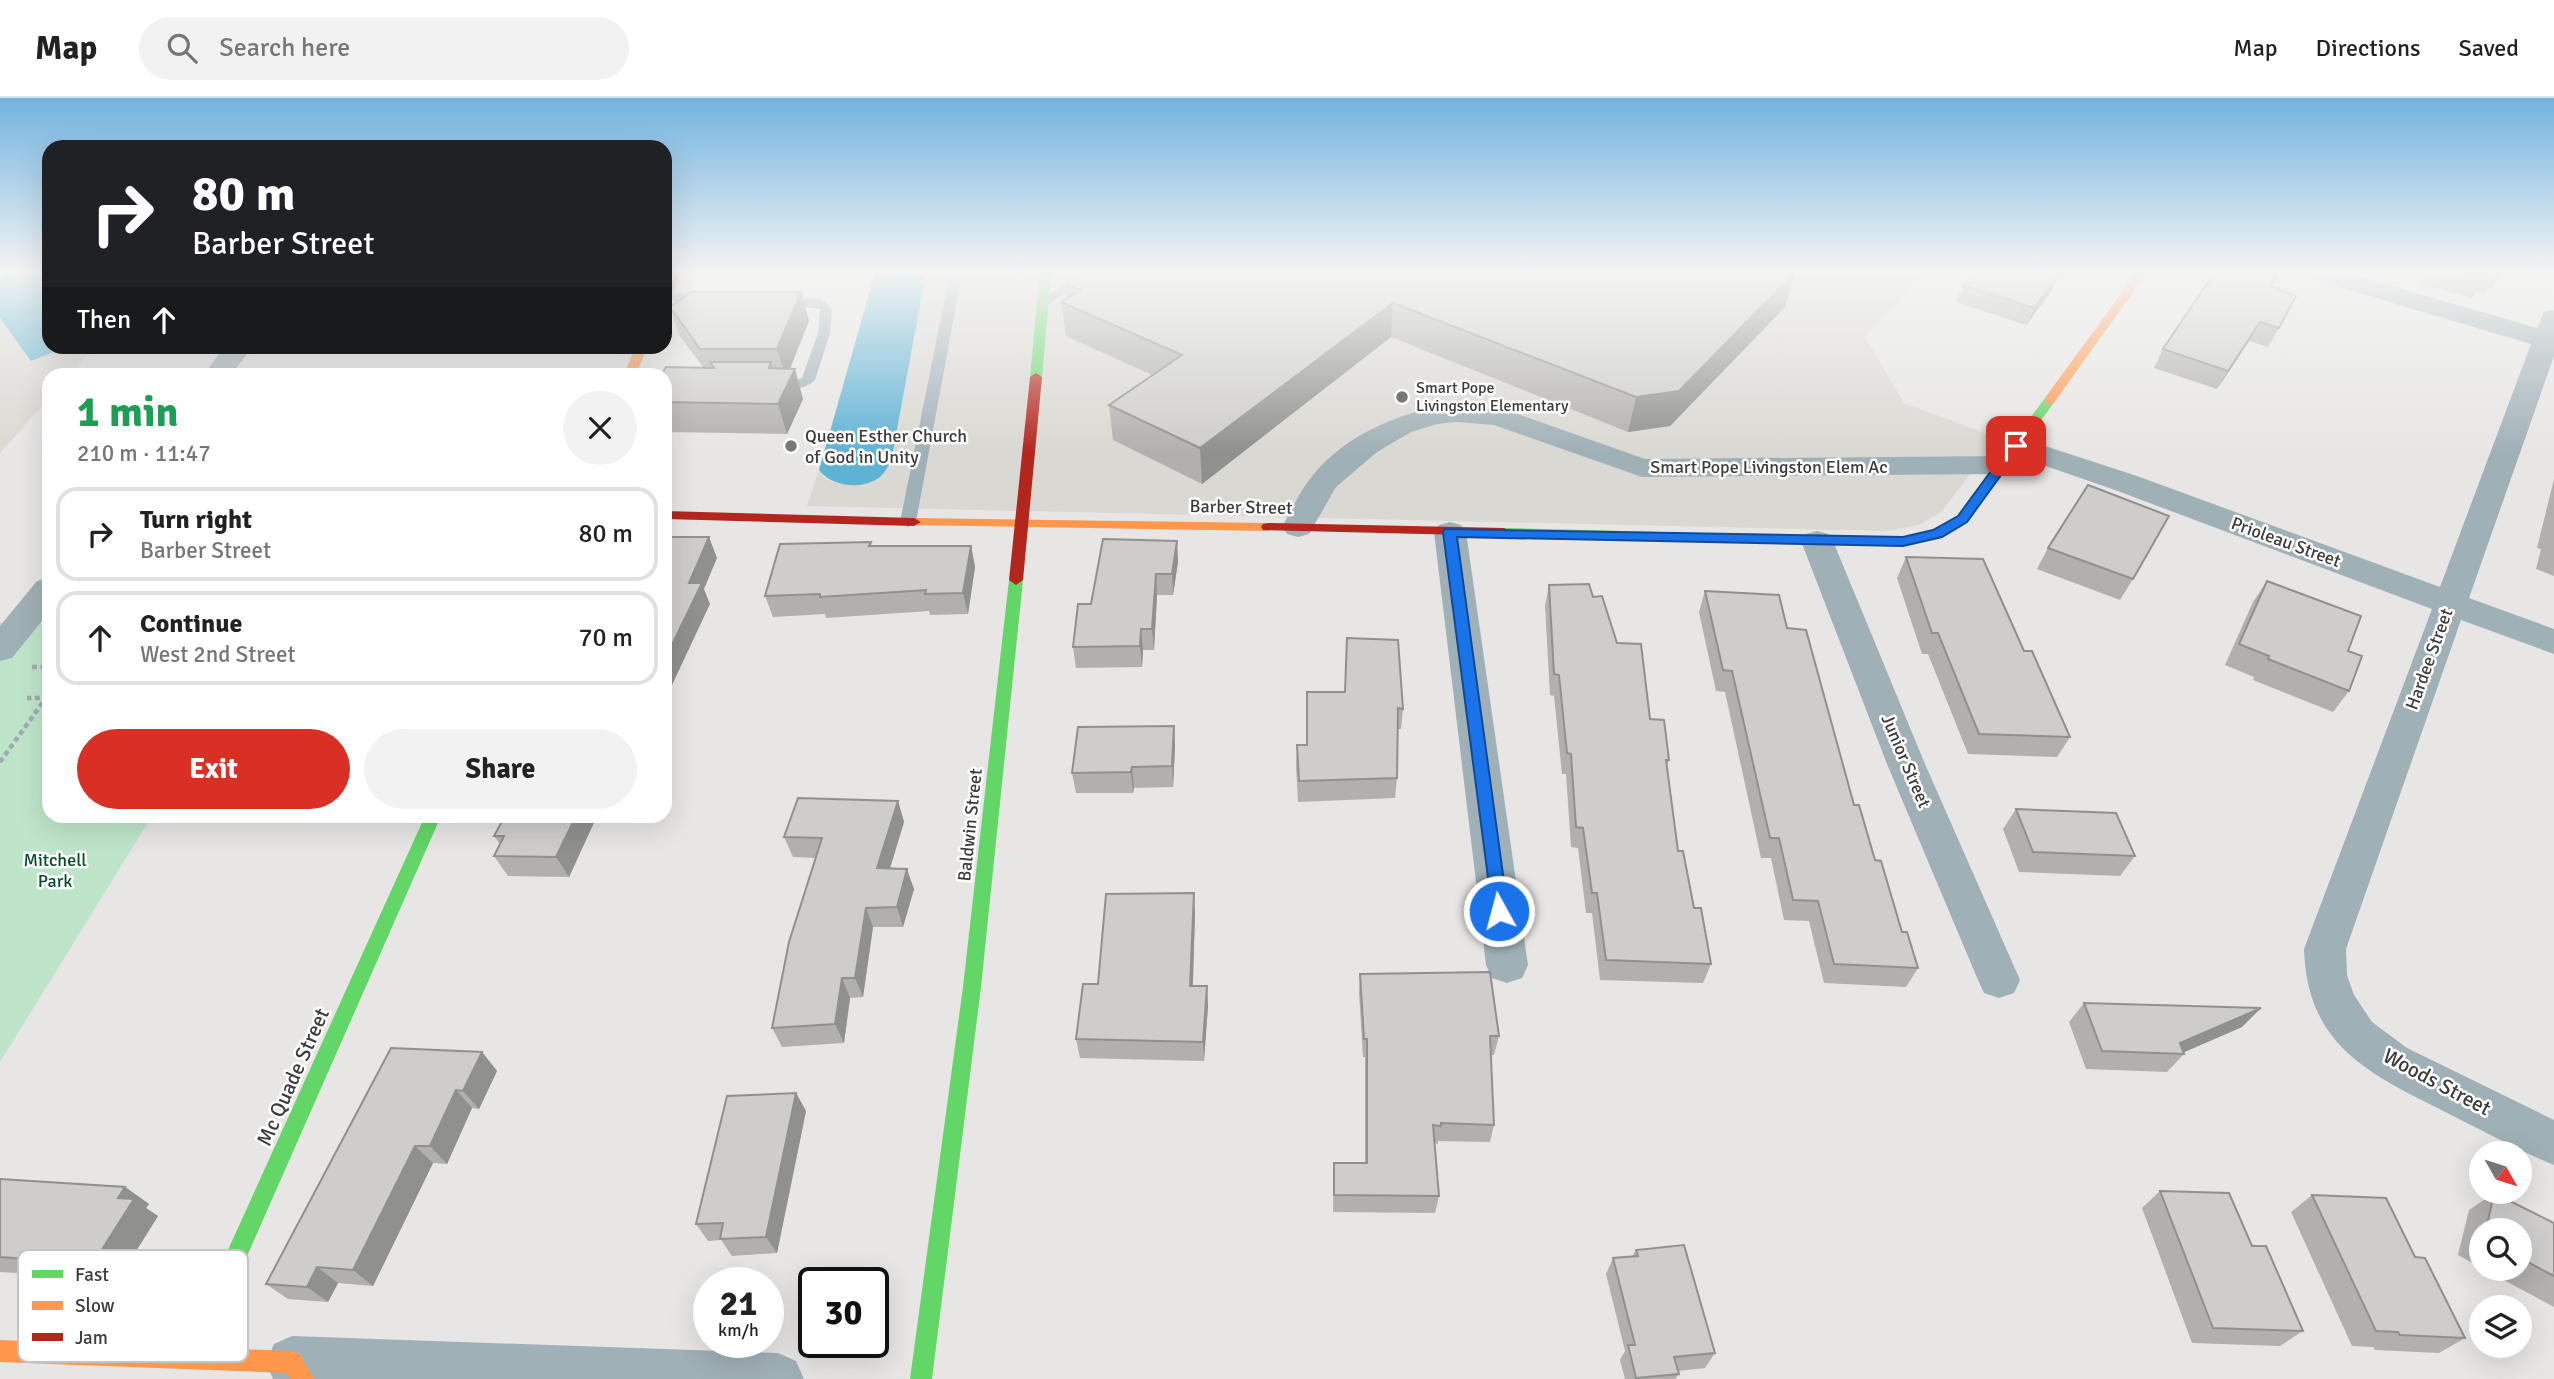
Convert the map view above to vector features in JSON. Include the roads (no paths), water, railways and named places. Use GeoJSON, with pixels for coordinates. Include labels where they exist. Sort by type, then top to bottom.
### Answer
{"type":"FeatureCollection","features":[{"type":"Feature","properties":{"kind":"street","name":"Baldwin Street"},"geometry":{"type":"LineString","coordinates":[[921,1379],[972,986],[1042,333]]}},
{"type":"Feature","properties":{"kind":"street","name":"Barber Street"},"geometry":{"type":"LineString","coordinates":[[672,515],[1023,525],[1304,515],[1450,532],[1903,542],[1938,534],[1962,519],[2099,333]]}},
{"type":"Feature","properties":{"kind":"street","name":"Hardee Street"},"geometry":{"type":"LineString","coordinates":[[2335,1003],[2326,975],[2325,949],[2449,603],[2551,333]]}},
{"type":"Feature","properties":{"kind":"street"},"geometry":{"type":"LineString","coordinates":[[223,368],[234,354]]}},
{"type":"Feature","properties":{"kind":"street","name":"Smart Pope Livingston Elem Ac"},"geometry":{"type":"LineString","coordinates":[[1304,515],[1326,480],[1381,434],[1407,422],[1447,414],[1478,413],[1499,417],[1642,468],[2009,456]]}},
{"type":"Feature","properties":{"kind":"street","name":"Prioleau Street"},"geometry":{"type":"LineString","coordinates":[[2009,456],[2126,483],[2554,642]]}},
{"type":"Feature","properties":{"kind":"street"},"geometry":{"type":"LineString","coordinates":[[1450,532],[1507,965]]}},
{"type":"Feature","properties":{"kind":"street","name":"Junior Street"},"geometry":{"type":"LineString","coordinates":[[1817,541],[1906,764],[2000,980]]}},
{"type":"Feature","properties":{"kind":"street"},"geometry":{"type":"LineString","coordinates":[[0,649],[42,598]]}},
{"type":"Feature","properties":{"kind":"street","name":"Mc Quade Street"},"geometry":{"type":"LineString","coordinates":[[239,1250],[430,823]]}},
{"type":"Feature","properties":{"kind":"street","name":"Woods Street"},"geometry":{"type":"LineString","coordinates":[[2335,1003],[2357,1036],[2391,1062],[2554,1143]]}},
{"type":"Feature","properties":{"kind":"street"},"geometry":{"type":"LineString","coordinates":[[0,1351],[18,1352]]}},
{"type":"Feature","properties":{"kind":"street"},"geometry":{"type":"LineString","coordinates":[[232,1362],[297,1370],[778,1379]]}},
{"type":"Feature","properties":{"kind":"lane"},"geometry":{"type":"LineString","coordinates":[[762,384],[798,385],[808,380],[824,333]]}},
{"type":"Feature","properties":{"kind":"lane"},"geometry":{"type":"LineString","coordinates":[[908,522],[945,333]]}},
{"type":"Feature","properties":{"kind":"water"},"geometry":{"type":"Polygon","coordinates":[[[11,333],[42,333],[42,354],[48,354],[31,361],[11,333]]]}},
{"type":"Feature","properties":{"kind":"water"},"geometry":{"type":"Polygon","coordinates":[[[858,333],[915,333],[891,462],[874,481],[857,485],[832,480],[819,470],[858,333]]]}},
{"type":"Feature","properties":{"kind":"place","name":"Smart Pope Livingston Elementary"},"geometry":{"type":"Point","coordinates":[1402,397]}},
{"type":"Feature","properties":{"kind":"place","name":"Queen Esther Church of God in Unity"},"geometry":{"type":"Point","coordinates":[791,446]}},
{"type":"Feature","properties":{"kind":"park label","name":"Mitchell Park"},"geometry":{"type":"Point","coordinates":[55,870]}}]}
